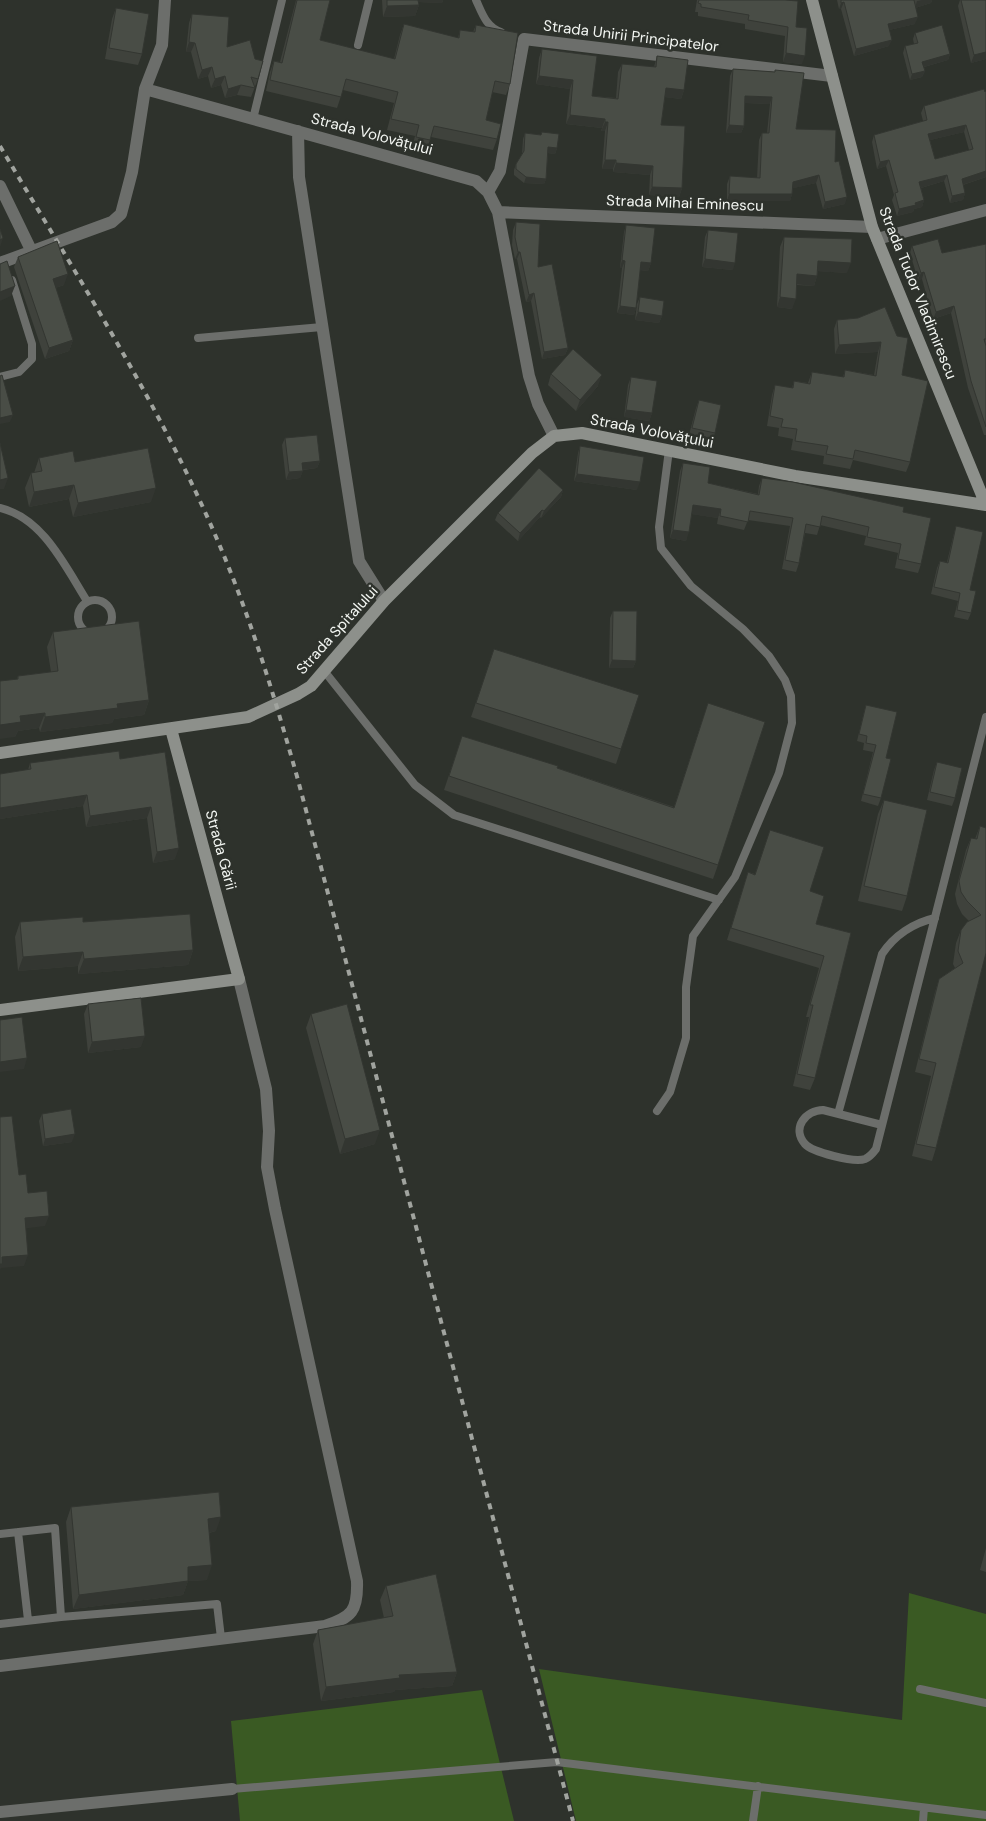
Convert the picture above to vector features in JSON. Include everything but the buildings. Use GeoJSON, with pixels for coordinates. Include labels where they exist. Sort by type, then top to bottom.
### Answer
{"type":"FeatureCollection","features":[{"type":"Feature","properties":{"kind":"main road","name":"Strada Tudor Vladimirescu"},"geometry":{"type":"LineString","coordinates":[[812,0],[874,233],[986,505]]}},
{"type":"Feature","properties":{"kind":"main road","name":"Strada Volovățului"},"geometry":{"type":"LineString","coordinates":[[554,436],[582,433],[796,476],[986,505]]}},
{"type":"Feature","properties":{"kind":"main road","name":"Strada Spitalului"},"geometry":{"type":"LineString","coordinates":[[0,753],[248,718],[298,694],[311,686],[325,672],[384,601],[532,453],[554,436]]}},
{"type":"Feature","properties":{"kind":"main road","name":"Strada Gării"},"geometry":{"type":"LineString","coordinates":[[171,729],[239,979]]}},
{"type":"Feature","properties":{"kind":"main road"},"geometry":{"type":"LineString","coordinates":[[0,1010],[239,979]]}},
{"type":"Feature","properties":{"kind":"street"},"geometry":{"type":"LineString","coordinates":[[3,262],[112,222],[120,214],[132,172],[145,89],[162,46],[165,0]]}},
{"type":"Feature","properties":{"kind":"street","name":"Strada Unirii Principatelor"},"geometry":{"type":"LineString","coordinates":[[488,192],[500,171],[517,37],[832,76]]}},
{"type":"Feature","properties":{"kind":"street","name":"Strada Volovățului"},"geometry":{"type":"LineString","coordinates":[[145,89],[476,181],[488,192],[498,212],[529,376],[538,404],[554,436]]}},
{"type":"Feature","properties":{"kind":"street","name":"Strada Volovățului"},"geometry":{"type":"LineString","coordinates":[[298,131],[299,177],[359,561],[384,601]]}},
{"type":"Feature","properties":{"kind":"street"},"geometry":{"type":"LineString","coordinates":[[0,186],[32,252]]}},
{"type":"Feature","properties":{"kind":"street","name":"Strada Mihai Eminescu"},"geometry":{"type":"LineString","coordinates":[[498,212],[874,233],[986,210]]}},
{"type":"Feature","properties":{"kind":"street","name":"Strada Gării"},"geometry":{"type":"LineString","coordinates":[[0,1666],[325,1626],[350,1615],[356,1606],[358,1595],[357,1581],[267,1168],[269,1131],[266,1089],[239,979]]}},
{"type":"Feature","properties":{"kind":"street"},"geometry":{"type":"LineString","coordinates":[[0,1812],[232,1789]]}},
{"type":"Feature","properties":{"kind":"lane"},"geometry":{"type":"LineString","coordinates":[[253,119],[282,0]]}},
{"type":"Feature","properties":{"kind":"lane"},"geometry":{"type":"LineString","coordinates":[[358,45],[369,0]]}},
{"type":"Feature","properties":{"kind":"lane"},"geometry":{"type":"LineString","coordinates":[[476,0],[486,22],[495,30],[517,37]]}},
{"type":"Feature","properties":{"kind":"lane"},"geometry":{"type":"LineString","coordinates":[[0,377],[20,372],[32,359],[32,344],[3,262]]}},
{"type":"Feature","properties":{"kind":"lane"},"geometry":{"type":"LineString","coordinates":[[198,338],[322,327]]}},
{"type":"Feature","properties":{"kind":"lane"},"geometry":{"type":"LineString","coordinates":[[657,1111],[670,1092],[686,1038],[686,987],[693,936],[735,877],[779,773],[792,722],[791,696],[784,680],[769,656],[743,629],[691,586],[661,548],[659,527],[669,450]]}},
{"type":"Feature","properties":{"kind":"lane"},"geometry":{"type":"LineString","coordinates":[[0,508],[19,513],[34,524],[59,557],[87,601]]}},
{"type":"Feature","properties":{"kind":"lane"},"geometry":{"type":"LineString","coordinates":[[87,601],[102,601],[108,606],[111,620],[102,632],[88,632],[78,620],[81,606],[87,601]]}},
{"type":"Feature","properties":{"kind":"lane"},"geometry":{"type":"LineString","coordinates":[[325,672],[415,785],[454,815],[718,900]]}},
{"type":"Feature","properties":{"kind":"lane"},"geometry":{"type":"LineString","coordinates":[[882,1125],[824,1110],[809,1112],[800,1125],[800,1134],[804,1143],[811,1149],[854,1160],[864,1160],[876,1149],[986,717]]}},
{"type":"Feature","properties":{"kind":"lane"},"geometry":{"type":"LineString","coordinates":[[838,1114],[882,954],[890,941],[924,921],[935,918]]}},
{"type":"Feature","properties":{"kind":"lane"},"geometry":{"type":"LineString","coordinates":[[0,1534],[55,1528],[61,1618]]}},
{"type":"Feature","properties":{"kind":"lane"},"geometry":{"type":"LineString","coordinates":[[18,1532],[28,1620]]}},
{"type":"Feature","properties":{"kind":"lane"},"geometry":{"type":"LineString","coordinates":[[0,1624],[217,1604],[221,1638]]}},
{"type":"Feature","properties":{"kind":"lane"},"geometry":{"type":"LineString","coordinates":[[920,1690],[986,1703]]}},
{"type":"Feature","properties":{"kind":"lane"},"geometry":{"type":"LineString","coordinates":[[232,1789],[557,1762],[986,1815]]}},
{"type":"Feature","properties":{"kind":"lane"},"geometry":{"type":"LineString","coordinates":[[753,1821],[758,1786]]}},
{"type":"Feature","properties":{"kind":"lane"},"geometry":{"type":"LineString","coordinates":[[923,1821],[924,1808]]}},
{"type":"Feature","properties":{"kind":"green space"},"geometry":{"type":"Polygon","coordinates":[[[909,1593],[986,1614],[986,1821],[576,1821],[539,1669],[902,1720],[909,1593]]]}},
{"type":"Feature","properties":{"kind":"green space"},"geometry":{"type":"Polygon","coordinates":[[[482,1690],[514,1821],[240,1821],[231,1721],[482,1690]]]}},
{"type":"Feature","properties":{"kind":"railway"},"geometry":{"type":"LineString","coordinates":[[0,146],[118,345],[173,446],[199,498],[222,551],[254,635],[298,780],[573,1821]]}}]}
